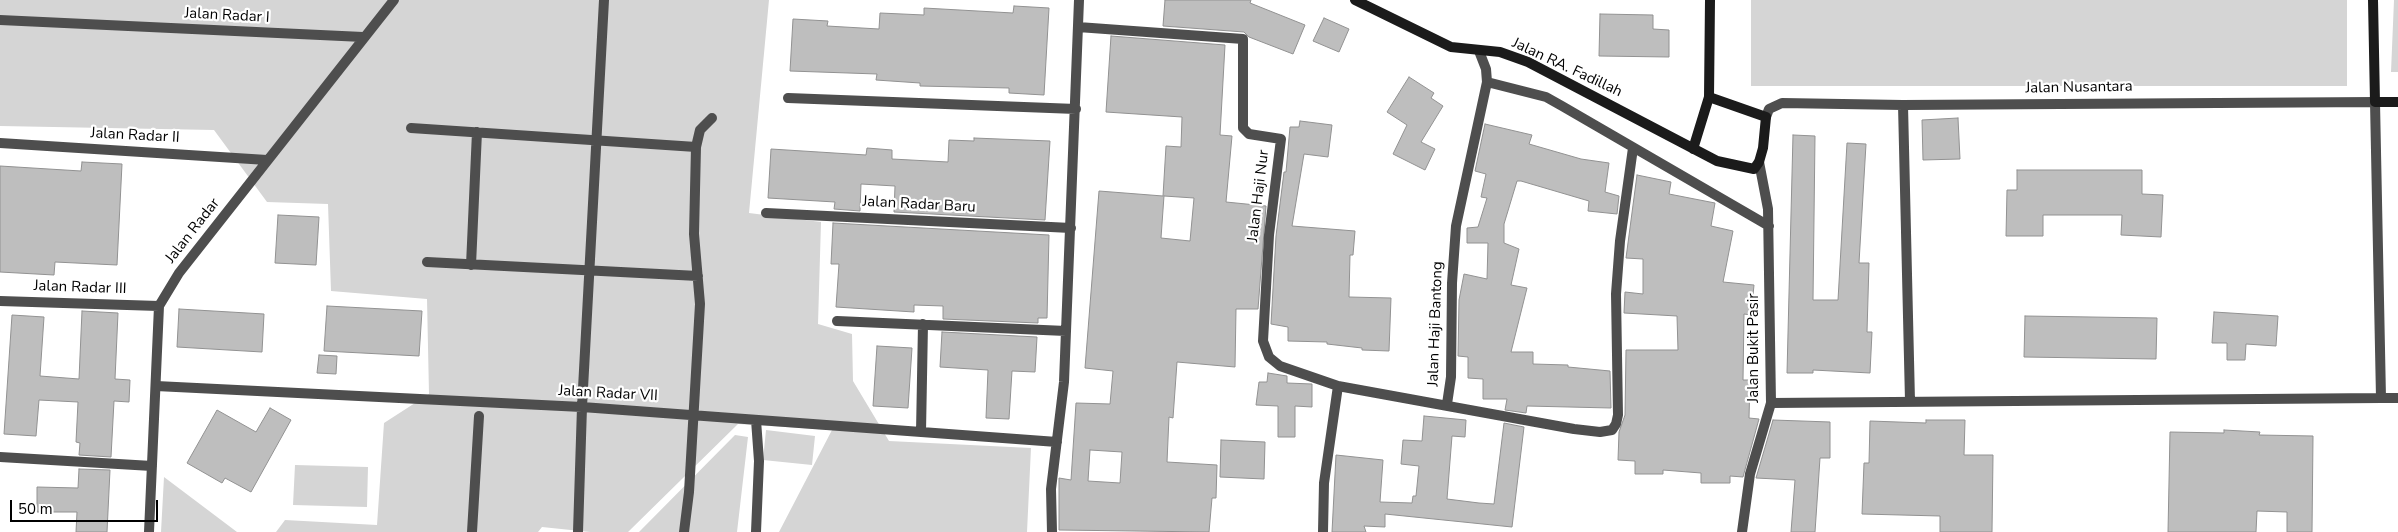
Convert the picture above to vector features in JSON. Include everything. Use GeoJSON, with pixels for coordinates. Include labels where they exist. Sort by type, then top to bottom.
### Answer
{"type":"FeatureCollection","features":[{"type":"Feature","properties":{"kind":"main road","name":"Jalan RA. Fadillah"},"geometry":{"type":"LineString","coordinates":[[1355,0],[1444,44],[1458,49],[1508,55],[1540,68],[1717,161],[1752,170],[1760,162]]}},
{"type":"Feature","properties":{"kind":"main road"},"geometry":{"type":"LineString","coordinates":[[1693,149],[1709,97],[1710,0]]}},
{"type":"Feature","properties":{"kind":"main road"},"geometry":{"type":"LineString","coordinates":[[2373,0],[2375,102]]}},
{"type":"Feature","properties":{"kind":"main road"},"geometry":{"type":"LineString","coordinates":[[1709,97],[1766,117],[1765,137],[1760,162]]}},
{"type":"Feature","properties":{"kind":"main road","name":"Jalan Nusantara"},"geometry":{"type":"LineString","coordinates":[[2375,102],[2398,102]]}},
{"type":"Feature","properties":{"kind":"street","name":"Jalan Radar"},"geometry":{"type":"LineString","coordinates":[[149,532],[159,306],[179,273],[394,0]]}},
{"type":"Feature","properties":{"kind":"street"},"geometry":{"type":"LineString","coordinates":[[578,532],[582,407],[604,0]]}},
{"type":"Feature","properties":{"kind":"street"},"geometry":{"type":"LineString","coordinates":[[1052,532],[1051,489],[1064,382],[1072,228],[1079,0]]}},
{"type":"Feature","properties":{"kind":"street","name":"Jalan Radar I"},"geometry":{"type":"LineString","coordinates":[[0,20],[363,37]]}},
{"type":"Feature","properties":{"kind":"street","name":"Jalan Haji Nur"},"geometry":{"type":"LineString","coordinates":[[1078,27],[1243,39],[1243,128],[1249,134],[1281,139],[1269,235],[1263,341],[1268,356],[1280,366],[1338,386]]}},
{"type":"Feature","properties":{"kind":"street","name":"Jalan Haji Bantong"},"geometry":{"type":"LineString","coordinates":[[1338,386],[1447,404],[1451,377],[1452,283],[1456,226],[1486,82],[1486,69],[1479,51]]}},
{"type":"Feature","properties":{"kind":"street"},"geometry":{"type":"LineString","coordinates":[[1486,82],[1546,97],[1769,226]]}},
{"type":"Feature","properties":{"kind":"street"},"geometry":{"type":"LineString","coordinates":[[788,98],[1076,109]]}},
{"type":"Feature","properties":{"kind":"street"},"geometry":{"type":"LineString","coordinates":[[2375,102],[2381,398]]}},
{"type":"Feature","properties":{"kind":"street","name":"Jalan Nusantara"},"geometry":{"type":"LineString","coordinates":[[1766,117],[1770,109],[1782,103],[1903,106],[2375,102]]}},
{"type":"Feature","properties":{"kind":"street"},"geometry":{"type":"LineString","coordinates":[[1903,106],[1910,401]]}},
{"type":"Feature","properties":{"kind":"street"},"geometry":{"type":"LineString","coordinates":[[684,532],[689,492],[700,304],[694,226],[696,147],[700,130],[712,118]]}},
{"type":"Feature","properties":{"kind":"street"},"geometry":{"type":"LineString","coordinates":[[411,128],[696,147]]}},
{"type":"Feature","properties":{"kind":"street"},"geometry":{"type":"LineString","coordinates":[[471,265],[477,132]]}},
{"type":"Feature","properties":{"kind":"street","name":"Jalan Radar II"},"geometry":{"type":"LineString","coordinates":[[0,144],[267,160]]}},
{"type":"Feature","properties":{"kind":"street"},"geometry":{"type":"LineString","coordinates":[[1447,404],[1574,429],[1600,432],[1609,431],[1614,428],[1618,415],[1616,294],[1620,241],[1632,148]]}},
{"type":"Feature","properties":{"kind":"street","name":"Jalan Bukit Pasir"},"geometry":{"type":"LineString","coordinates":[[1742,532],[1750,474],[1771,403],[1769,226],[1760,162]]}},
{"type":"Feature","properties":{"kind":"street","name":"Jalan Radar Baru"},"geometry":{"type":"LineString","coordinates":[[766,213],[1072,228]]}},
{"type":"Feature","properties":{"kind":"street"},"geometry":{"type":"LineString","coordinates":[[428,262],[698,276]]}},
{"type":"Feature","properties":{"kind":"street","name":"Jalan Radar III"},"geometry":{"type":"LineString","coordinates":[[0,300],[159,306]]}},
{"type":"Feature","properties":{"kind":"street"},"geometry":{"type":"LineString","coordinates":[[837,321],[1066,331]]}},
{"type":"Feature","properties":{"kind":"street"},"geometry":{"type":"LineString","coordinates":[[921,432],[923,324]]}},
{"type":"Feature","properties":{"kind":"street","name":"Jalan Radar VII"},"geometry":{"type":"LineString","coordinates":[[156,386],[582,407],[1056,442]]}},
{"type":"Feature","properties":{"kind":"street"},"geometry":{"type":"LineString","coordinates":[[1323,532],[1324,483],[1338,386]]}},
{"type":"Feature","properties":{"kind":"street"},"geometry":{"type":"LineString","coordinates":[[1771,403],[2398,398]]}},
{"type":"Feature","properties":{"kind":"street"},"geometry":{"type":"LineString","coordinates":[[472,532],[479,416]]}},
{"type":"Feature","properties":{"kind":"street"},"geometry":{"type":"LineString","coordinates":[[756,420],[759,461],[756,532]]}},
{"type":"Feature","properties":{"kind":"street"},"geometry":{"type":"LineString","coordinates":[[0,457],[152,466]]}},
{"type":"Feature","properties":{"kind":"shaded area"},"geometry":{"type":"Polygon","coordinates":[[[0,0],[769,0],[749,213],[821,222],[818,324],[852,334],[853,381],[889,441],[1031,448],[1027,532],[779,532],[832,430],[738,424],[628,532],[590,532],[542,527],[538,532],[276,532],[285,520],[377,525],[384,423],[429,394],[427,299],[331,291],[328,204],[267,202],[214,130],[0,126],[0,0]]]}},
{"type":"Feature","properties":{"kind":"shaded area"},"geometry":{"type":"Polygon","coordinates":[[[1751,0],[2347,0],[2347,86],[1751,86],[1751,0]]]}},
{"type":"Feature","properties":{"kind":"shaded area"},"geometry":{"type":"Polygon","coordinates":[[[2394,0],[2398,0],[2398,72],[2391,72],[2394,0]]]}},
{"type":"Feature","properties":{"kind":"shaded area"},"geometry":{"type":"Polygon","coordinates":[[[766,430],[815,436],[812,465],[763,460],[766,430]]]}},
{"type":"Feature","properties":{"kind":"shaded area"},"geometry":{"type":"Polygon","coordinates":[[[735,435],[748,437],[737,532],[639,532],[735,435]]]}},
{"type":"Feature","properties":{"kind":"shaded area"},"geometry":{"type":"Polygon","coordinates":[[[295,465],[368,467],[367,507],[293,505],[295,465]]]}},
{"type":"Feature","properties":{"kind":"shaded area"},"geometry":{"type":"Polygon","coordinates":[[[164,477],[237,532],[161,532],[164,477]]]}},
{"type":"Feature","properties":{"kind":"building"},"geometry":{"type":"Polygon","coordinates":[[[1165,0],[1251,0],[1250,3],[1305,25],[1293,54],[1249,37],[1244,32],[1163,26],[1165,0]]]}},
{"type":"Feature","properties":{"kind":"building"},"geometry":{"type":"Polygon","coordinates":[[[1014,6],[1049,8],[1044,95],[1009,93],[1009,88],[920,86],[920,83],[876,80],[877,74],[790,71],[793,19],[828,21],[827,26],[879,29],[880,13],[924,15],[924,8],[1013,13],[1014,6]]]}},
{"type":"Feature","properties":{"kind":"building"},"geometry":{"type":"Polygon","coordinates":[[[1600,14],[1653,15],[1653,29],[1669,30],[1669,57],[1599,56],[1600,14]]]}},
{"type":"Feature","properties":{"kind":"building"},"geometry":{"type":"Polygon","coordinates":[[[1324,18],[1349,29],[1339,52],[1313,41],[1324,18]]]}},
{"type":"Feature","properties":{"kind":"building"},"geometry":{"type":"Polygon","coordinates":[[[1111,36],[1225,45],[1220,135],[1232,136],[1226,202],[1266,206],[1258,309],[1236,309],[1235,367],[1177,362],[1173,418],[1169,417],[1167,462],[1217,465],[1216,498],[1212,498],[1209,532],[1059,530],[1059,478],[1071,480],[1076,403],[1110,404],[1113,371],[1085,368],[1099,191],[1163,196],[1166,146],[1181,147],[1182,117],[1106,112],[1111,36]],[[1164,196],[1161,238],[1190,241],[1194,198],[1164,196]],[[1090,450],[1088,481],[1120,483],[1122,452],[1090,450]]]}},
{"type":"Feature","properties":{"kind":"building"},"geometry":{"type":"Polygon","coordinates":[[[1409,77],[1434,93],[1431,98],[1443,106],[1421,142],[1435,149],[1425,170],[1393,154],[1407,125],[1387,112],[1409,77]]]}},
{"type":"Feature","properties":{"kind":"building"},"geometry":{"type":"Polygon","coordinates":[[[1958,118],[1960,159],[1923,160],[1922,120],[1958,118]]]}},
{"type":"Feature","properties":{"kind":"building"},"geometry":{"type":"Polygon","coordinates":[[[1300,121],[1332,125],[1328,157],[1304,154],[1292,226],[1355,231],[1353,255],[1350,255],[1349,297],[1391,298],[1389,351],[1362,350],[1362,348],[1327,344],[1327,342],[1288,341],[1288,327],[1271,324],[1276,236],[1284,172],[1286,172],[1290,127],[1299,127],[1300,121]]]}},
{"type":"Feature","properties":{"kind":"building"},"geometry":{"type":"Polygon","coordinates":[[[1485,124],[1532,135],[1529,144],[1581,159],[1609,163],[1605,192],[1619,196],[1617,214],[1588,211],[1589,201],[1517,181],[1504,224],[1504,243],[1519,249],[1511,285],[1527,288],[1511,352],[1533,352],[1533,364],[1568,365],[1568,367],[1610,371],[1611,408],[1527,406],[1526,413],[1505,410],[1507,399],[1483,399],[1483,379],[1468,378],[1468,357],[1458,356],[1459,300],[1464,274],[1487,279],[1488,243],[1467,243],[1467,228],[1478,227],[1487,198],[1481,197],[1486,174],[1475,171],[1485,124]]]}},
{"type":"Feature","properties":{"kind":"building"},"geometry":{"type":"Polygon","coordinates":[[[1793,135],[1815,136],[1813,300],[1838,300],[1847,143],[1866,144],[1859,263],[1869,263],[1867,332],[1872,332],[1870,373],[1813,370],[1813,373],[1787,373],[1793,135]]]}},
{"type":"Feature","properties":{"kind":"building"},"geometry":{"type":"Polygon","coordinates":[[[974,138],[1050,141],[1045,220],[894,212],[895,186],[861,184],[860,211],[834,209],[835,202],[768,198],[771,149],[866,155],[867,148],[892,150],[892,159],[948,162],[949,140],[974,141],[974,138]]]}},
{"type":"Feature","properties":{"kind":"building"},"geometry":{"type":"Polygon","coordinates":[[[82,162],[122,164],[117,265],[55,262],[54,275],[0,272],[0,166],[81,171],[82,162]]]}},
{"type":"Feature","properties":{"kind":"building"},"geometry":{"type":"Polygon","coordinates":[[[2017,170],[2142,170],[2142,194],[2163,195],[2161,237],[2121,235],[2122,215],[2043,215],[2043,236],[2006,236],[2007,190],[2017,190],[2017,170]]]}},
{"type":"Feature","properties":{"kind":"building"},"geometry":{"type":"Polygon","coordinates":[[[1637,175],[1671,182],[1669,194],[1715,203],[1711,226],[1733,231],[1723,282],[1754,285],[1751,315],[1744,314],[1743,380],[1750,380],[1749,418],[1759,419],[1743,477],[1730,476],[1730,483],[1701,483],[1701,473],[1663,470],[1663,474],[1635,474],[1635,461],[1618,460],[1619,432],[1625,415],[1626,350],[1678,350],[1677,316],[1624,313],[1625,292],[1643,294],[1643,259],[1626,258],[1637,175]]]}},
{"type":"Feature","properties":{"kind":"building"},"geometry":{"type":"Polygon","coordinates":[[[278,215],[319,217],[316,265],[275,263],[278,215]]]}},
{"type":"Feature","properties":{"kind":"building"},"geometry":{"type":"Polygon","coordinates":[[[833,223],[1049,235],[1047,318],[1038,318],[1038,323],[943,319],[943,306],[914,305],[914,312],[836,307],[839,264],[831,264],[833,223]]]}},
{"type":"Feature","properties":{"kind":"building"},"geometry":{"type":"Polygon","coordinates":[[[327,306],[422,311],[419,356],[324,351],[327,306]]]}},
{"type":"Feature","properties":{"kind":"building"},"geometry":{"type":"Polygon","coordinates":[[[179,309],[264,314],[262,352],[177,347],[179,309]]]}},
{"type":"Feature","properties":{"kind":"building"},"geometry":{"type":"Polygon","coordinates":[[[82,311],[118,313],[115,379],[130,380],[129,402],[114,401],[111,457],[79,455],[80,443],[76,442],[78,402],[39,400],[36,436],[4,434],[12,315],[44,317],[40,376],[79,379],[82,311]]]}},
{"type":"Feature","properties":{"kind":"building"},"geometry":{"type":"Polygon","coordinates":[[[2214,312],[2278,316],[2276,346],[2246,344],[2245,360],[2227,360],[2227,343],[2212,343],[2214,312]]]}},
{"type":"Feature","properties":{"kind":"building"},"geometry":{"type":"Polygon","coordinates":[[[2025,316],[2157,318],[2156,359],[2024,357],[2025,316]]]}},
{"type":"Feature","properties":{"kind":"building"},"geometry":{"type":"Polygon","coordinates":[[[942,332],[1037,337],[1035,372],[1012,371],[1009,419],[986,418],[988,370],[940,367],[942,332]]]}},
{"type":"Feature","properties":{"kind":"building"},"geometry":{"type":"Polygon","coordinates":[[[877,346],[912,348],[908,408],[873,406],[877,346]]]}},
{"type":"Feature","properties":{"kind":"building"},"geometry":{"type":"Polygon","coordinates":[[[319,355],[337,356],[336,374],[317,373],[319,355]]]}},
{"type":"Feature","properties":{"kind":"building"},"geometry":{"type":"Polygon","coordinates":[[[1268,373],[1287,376],[1287,383],[1312,384],[1312,407],[1295,406],[1295,437],[1278,437],[1278,406],[1256,405],[1259,382],[1267,382],[1268,373]]]}},
{"type":"Feature","properties":{"kind":"building"},"geometry":{"type":"Polygon","coordinates":[[[270,408],[291,420],[251,492],[225,478],[222,483],[187,463],[217,410],[256,432],[270,408]]]}},
{"type":"Feature","properties":{"kind":"building"},"geometry":{"type":"Polygon","coordinates":[[[1424,416],[1466,420],[1465,437],[1452,436],[1447,499],[1479,503],[1494,504],[1504,423],[1524,427],[1512,527],[1385,514],[1385,527],[1364,526],[1366,532],[1332,532],[1336,455],[1383,460],[1380,502],[1412,503],[1413,496],[1416,496],[1419,466],[1401,464],[1403,440],[1422,441],[1424,416]]]}},
{"type":"Feature","properties":{"kind":"building"},"geometry":{"type":"Polygon","coordinates":[[[1773,420],[1830,422],[1830,458],[1820,458],[1815,532],[1791,532],[1795,480],[1756,478],[1773,420]]]}},
{"type":"Feature","properties":{"kind":"building"},"geometry":{"type":"Polygon","coordinates":[[[1926,420],[1965,420],[1964,455],[1993,455],[1992,532],[1940,532],[1940,516],[1862,514],[1864,463],[1869,463],[1870,421],[1926,423],[1926,420]]]}},
{"type":"Feature","properties":{"kind":"building"},"geometry":{"type":"Polygon","coordinates":[[[2224,430],[2260,432],[2259,435],[2313,436],[2312,532],[2287,532],[2287,512],[2257,511],[2256,532],[2168,532],[2170,432],[2224,433],[2224,430]]]}},
{"type":"Feature","properties":{"kind":"building"},"geometry":{"type":"Polygon","coordinates":[[[1221,440],[1265,442],[1264,479],[1220,477],[1221,440]]]}},
{"type":"Feature","properties":{"kind":"building"},"geometry":{"type":"Polygon","coordinates":[[[79,469],[110,470],[107,532],[76,532],[77,512],[37,512],[37,487],[78,488],[79,469]]]}}]}
